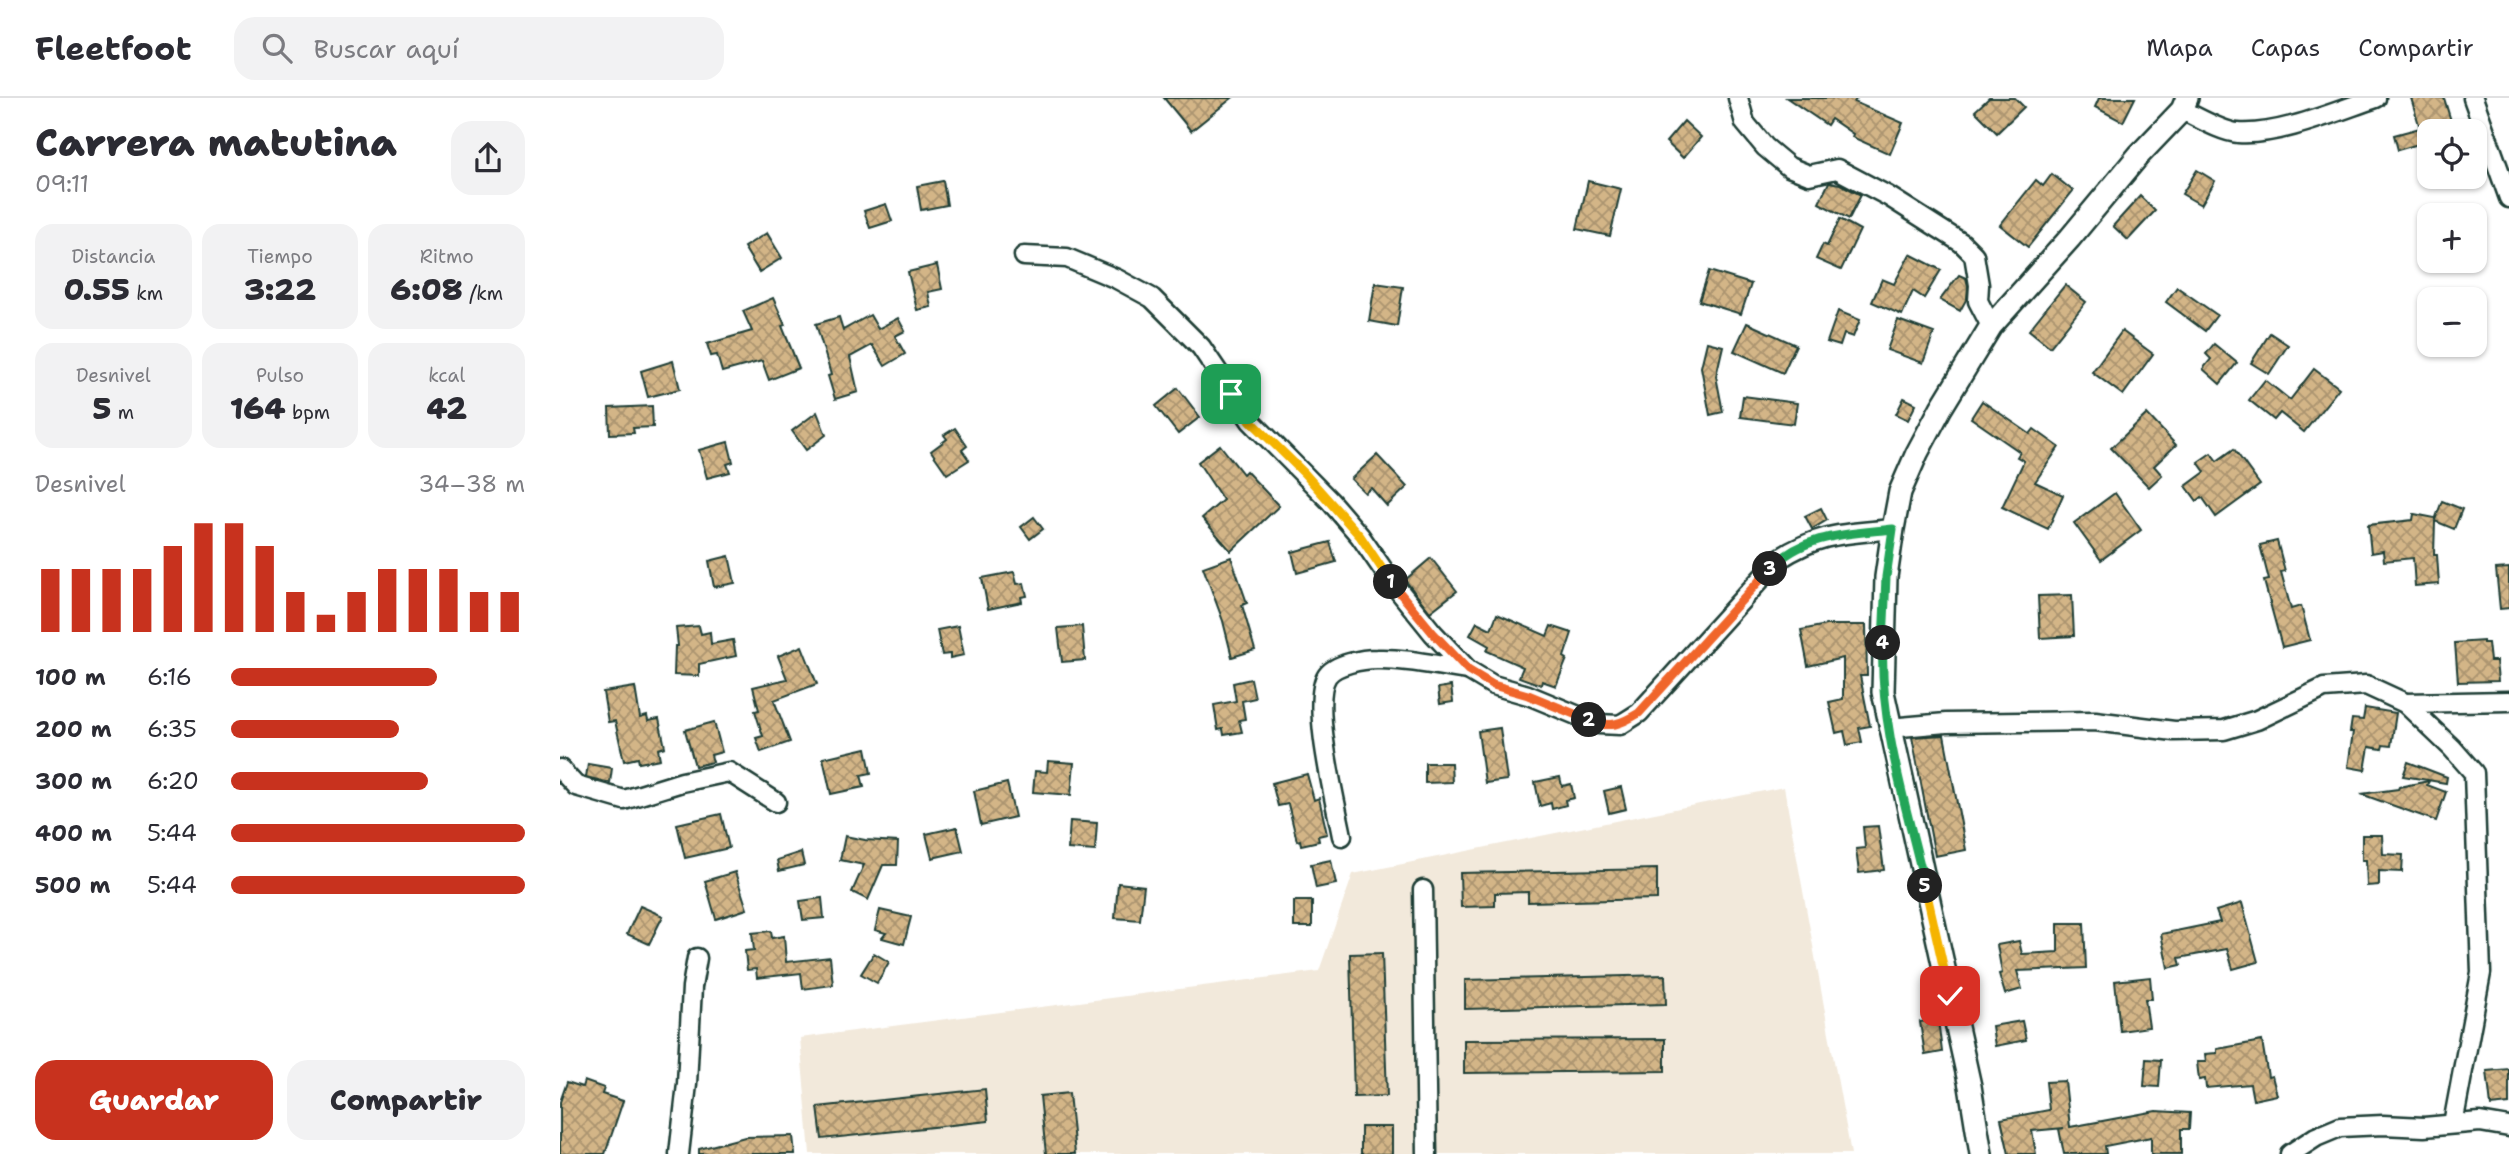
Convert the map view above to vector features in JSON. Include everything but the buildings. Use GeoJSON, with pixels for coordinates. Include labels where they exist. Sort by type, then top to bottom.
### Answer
{"type":"FeatureCollection","features":[{"type":"Feature","properties":{"kind":"street"},"geometry":{"type":"LineString","coordinates":[[1738,98],[1745,123],[1765,147],[1788,167],[1809,175],[1837,169],[1888,196],[1962,243],[1974,254],[1979,285],[1978,301],[1991,326]]}},
{"type":"Feature","properties":{"kind":"street"},"geometry":{"type":"LineString","coordinates":[[1981,1154],[1970,1086],[1883,692],[1886,577],[1900,492],[1941,408],[1991,326],[2184,104],[2235,133],[2260,132],[2300,123],[2376,98]]}},
{"type":"Feature","properties":{"kind":"street"},"geometry":{"type":"LineString","coordinates":[[2473,98],[2509,198]]}},
{"type":"Feature","properties":{"kind":"street"},"geometry":{"type":"LineString","coordinates":[[1024,256],[1067,257],[1152,298],[1201,347],[1251,421],[1330,501],[1360,536],[1391,581],[1433,633],[1468,670],[1493,685],[1528,695],[1598,724],[1620,725],[1639,713],[1779,559],[1802,544],[1827,536],[1893,529]]}},
{"type":"Feature","properties":{"kind":"street"},"geometry":{"type":"LineString","coordinates":[[1342,836],[1321,723],[1322,688],[1328,675],[1341,666],[1375,659],[1468,670]]}},
{"type":"Feature","properties":{"kind":"street"},"geometry":{"type":"LineString","coordinates":[[1889,728],[1946,723],[2095,721],[2174,731],[2224,730],[2257,720],[2324,688],[2367,685],[2405,703],[2474,773],[2481,973],[2453,1124]]}},
{"type":"Feature","properties":{"kind":"street"},"geometry":{"type":"LineString","coordinates":[[2405,703],[2509,701]]}},
{"type":"Feature","properties":{"kind":"street"},"geometry":{"type":"LineString","coordinates":[[560,769],[576,786],[624,800],[682,782],[729,772],[776,802]]}},
{"type":"Feature","properties":{"kind":"street"},"geometry":{"type":"LineString","coordinates":[[1423,890],[1427,1154]]}},
{"type":"Feature","properties":{"kind":"street"},"geometry":{"type":"LineString","coordinates":[[680,1154],[692,987],[697,958]]}},
{"type":"Feature","properties":{"kind":"street"},"geometry":{"type":"LineString","coordinates":[[2290,1154],[2316,1137],[2340,1127],[2424,1127],[2480,1122],[2509,1127]]}},
{"type":"Feature","properties":{"kind":"shaded area"},"geometry":{"type":"Polygon","coordinates":[[[1784,787],[1851,1154],[810,1154],[800,1038],[1319,971],[1353,874],[1784,787]]]}},
{"type":"Feature","properties":{"kind":"route"},"geometry":{"type":"LineString","coordinates":[[1231,394],[1251,421],[1330,501],[1360,536],[1391,581],[1433,633],[1468,670],[1493,685],[1528,695],[1598,724],[1620,725],[1639,713],[1779,559],[1802,544],[1827,536],[1893,529],[1886,577],[1883,692],[1950,996]]}}]}
